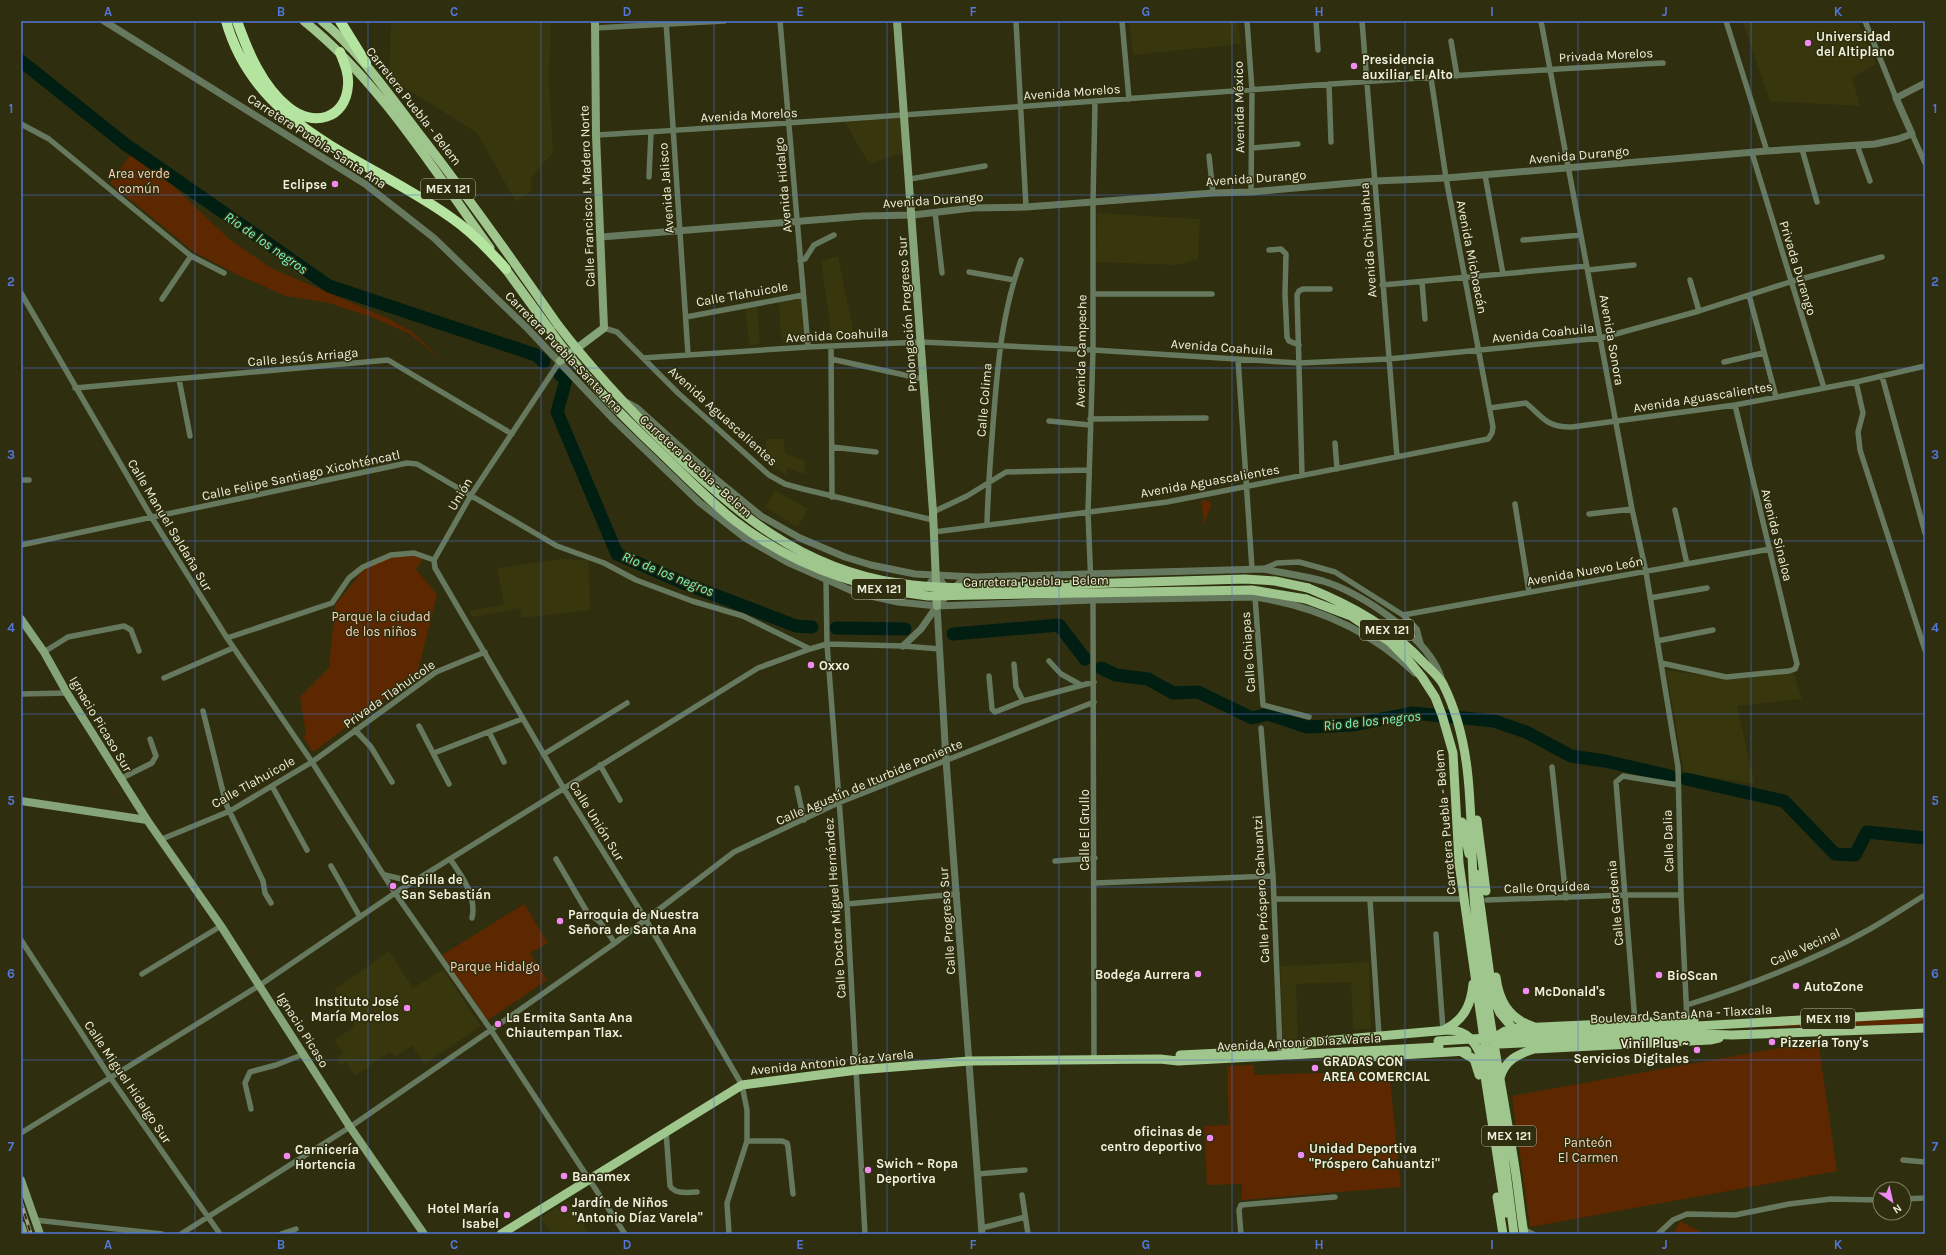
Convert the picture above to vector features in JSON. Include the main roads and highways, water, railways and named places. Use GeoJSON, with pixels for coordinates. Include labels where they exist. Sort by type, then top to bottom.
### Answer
{"type":"FeatureCollection","features":[{"type":"Feature","properties":{"kind":"highway"},"geometry":{"type":"LineString","coordinates":[[226,21],[231,41],[247,70],[260,90],[280,109],[331,146],[417,195],[453,219],[480,242],[506,269]]}},
{"type":"Feature","properties":{"kind":"highway"},"geometry":{"type":"LineString","coordinates":[[237,21],[248,53],[272,89],[287,106],[297,114],[307,117],[321,118],[332,115],[342,106],[347,94],[348,72],[340,52]]}},
{"type":"Feature","properties":{"kind":"highway"},"geometry":{"type":"LineString","coordinates":[[340,21],[366,63]]}},
{"type":"Feature","properties":{"kind":"main road","name":"Carretera Puebla - Belem"},"geometry":{"type":"LineString","coordinates":[[304,21],[340,52],[396,118],[506,269],[554,327],[578,351],[620,398],[690,469],[751,522],[776,539],[804,553],[865,576],[897,583],[932,588],[986,588],[1245,579],[1275,581],[1308,588],[1347,604],[1407,644],[1442,682],[1460,734],[1465,756],[1470,791],[1472,862],[1476,918],[1482,977],[1491,1027],[1484,1044]]}},
{"type":"Feature","properties":{"kind":"main road","name":"Carretera Puebla - Belem"},"geometry":{"type":"LineString","coordinates":[[322,21],[366,63],[477,209],[554,327],[582,374],[606,400],[686,478],[735,521],[765,543],[793,558],[857,584],[896,592],[928,596],[1252,590],[1306,599],[1351,616],[1390,642],[1409,661],[1435,697],[1449,735],[1453,753],[1457,802],[1459,864],[1484,1044],[1500,1079],[1523,1232]]}},
{"type":"Feature","properties":{"kind":"main road","name":"Prolongación Progreso Sur"},"geometry":{"type":"LineString","coordinates":[[897,21],[913,215],[937,575],[937,606]]}},
{"type":"Feature","properties":{"kind":"main road","name":"Calle Francisco I. Madero Norte"},"geometry":{"type":"LineString","coordinates":[[560,361],[604,328],[596,135],[595,25]]}},
{"type":"Feature","properties":{"kind":"main road","name":"Ignacio Picaso Sur"},"geometry":{"type":"LineString","coordinates":[[21,619],[44,652],[67,693],[120,779],[147,820],[162,839]]}},
{"type":"Feature","properties":{"kind":"main road"},"geometry":{"type":"LineString","coordinates":[[1470,791],[1477,820],[1497,985],[1500,997],[1507,1010],[1515,1018],[1535,1027]]}},
{"type":"Feature","properties":{"kind":"main road"},"geometry":{"type":"LineString","coordinates":[[21,801],[147,820]]}},
{"type":"Feature","properties":{"kind":"main road"},"geometry":{"type":"LineString","coordinates":[[1457,802],[1467,849],[1480,891],[1493,998],[1500,1013],[1513,1029],[1527,1040],[1541,1042]]}},
{"type":"Feature","properties":{"kind":"main road","name":"Ignacio Picaso"},"geometry":{"type":"LineString","coordinates":[[162,839],[260,985],[350,1127],[424,1234]]}},
{"type":"Feature","properties":{"kind":"main road"},"geometry":{"type":"LineString","coordinates":[[1445,1030],[1457,1022],[1466,1010],[1472,995],[1474,973]]}},
{"type":"Feature","properties":{"kind":"main road","name":"Boulevard Santa Ana - Tlaxcala"},"geometry":{"type":"LineString","coordinates":[[1541,1042],[1731,1024],[1761,1024],[1925,1013]]}},
{"type":"Feature","properties":{"kind":"main road"},"geometry":{"type":"LineString","coordinates":[[1317,1054],[1342,1059],[1462,1052],[1484,1044],[1513,1029],[1535,1027],[1711,1019],[1731,1024]]}},
{"type":"Feature","properties":{"kind":"main road","name":"Boulevard Santa Ana - Tlaxcala"},"geometry":{"type":"LineString","coordinates":[[1438,1044],[1541,1042],[1701,1034],[1732,1035],[1925,1028]]}},
{"type":"Feature","properties":{"kind":"main road"},"geometry":{"type":"LineString","coordinates":[[1283,1050],[1312,1042],[1445,1030],[1464,1033],[1484,1044]]}},
{"type":"Feature","properties":{"kind":"main road"},"geometry":{"type":"LineString","coordinates":[[1445,1030],[1452,1042],[1449,1053]]}},
{"type":"Feature","properties":{"kind":"main road"},"geometry":{"type":"LineString","coordinates":[[1500,1079],[1504,1068],[1513,1057],[1526,1052],[1541,1042]]}},
{"type":"Feature","properties":{"kind":"main road","name":"Avenida Antonio Díaz Varela"},"geometry":{"type":"LineString","coordinates":[[1160,1059],[1168,1056],[1214,1052],[1438,1044]]}},
{"type":"Feature","properties":{"kind":"main road","name":"Avenida Antonio Díaz Varela"},"geometry":{"type":"LineString","coordinates":[[501,1234],[589,1178],[742,1085],[857,1070],[969,1061],[1160,1059],[1178,1061],[1317,1054],[1438,1044]]}},
{"type":"Feature","properties":{"kind":"main road"},"geometry":{"type":"LineString","coordinates":[[1477,1066],[1484,1044]]}},
{"type":"Feature","properties":{"kind":"main road"},"geometry":{"type":"LineString","coordinates":[[1484,1044],[1483,1063],[1502,1192],[1513,1234]]}},
{"type":"Feature","properties":{"kind":"main road"},"geometry":{"type":"LineString","coordinates":[[1462,1052],[1471,1057],[1477,1066],[1503,1234]]}},
{"type":"Feature","properties":{"kind":"main road"},"geometry":{"type":"LineString","coordinates":[[21,1180],[40,1234]]}},
{"type":"Feature","properties":{"kind":"waterway","name":"Rio de los negros"},"geometry":{"type":"LineString","coordinates":[[21,61],[125,144],[329,286],[536,355],[544,362]]}},
{"type":"Feature","properties":{"kind":"waterway","name":"Rio de los negros"},"geometry":{"type":"LineString","coordinates":[[560,375],[566,380],[557,412],[617,554],[686,584],[796,626],[812,627]]}},
{"type":"Feature","properties":{"kind":"waterway","name":"Rio de los negros"},"geometry":{"type":"LineString","coordinates":[[953,634],[1059,625],[1085,659]]}},
{"type":"Feature","properties":{"kind":"waterway","name":"Rio de los negros"},"geometry":{"type":"LineString","coordinates":[[836,628],[905,629]]}},
{"type":"Feature","properties":{"kind":"waterway","name":"Rio de los negros"},"geometry":{"type":"LineString","coordinates":[[1101,668],[1116,675],[1148,679],[1173,693],[1198,692],[1252,718],[1268,714],[1307,727],[1352,725],[1413,713],[1494,721],[1526,732],[1571,756],[1605,761],[1670,776]]}},
{"type":"Feature","properties":{"kind":"waterway","name":"Rio de los negros"},"geometry":{"type":"LineString","coordinates":[[1686,779],[1784,801],[1835,854],[1855,855],[1867,832],[1925,838]]}},
{"type":"Feature","properties":{"kind":"railway"},"geometry":{"type":"LineString","coordinates":[[21,1202],[31,1234]]}},
{"type":"Feature","properties":{"kind":"place","name":"Universidad del Altiplano"},"geometry":{"type":"Point","coordinates":[1808,43]}},
{"type":"Feature","properties":{"kind":"place","name":"Presidencia auxiliar El Alto"},"geometry":{"type":"Point","coordinates":[1354,66]}},
{"type":"Feature","properties":{"kind":"place","name":"Eclipse"},"geometry":{"type":"Point","coordinates":[335,184]}},
{"type":"Feature","properties":{"kind":"place","name":"Oxxo"},"geometry":{"type":"Point","coordinates":[811,665]}},
{"type":"Feature","properties":{"kind":"place","name":"Capilla de San Sebastián"},"geometry":{"type":"Point","coordinates":[393,886]}},
{"type":"Feature","properties":{"kind":"place","name":"Parroquia de Nuestra Señora de Santa Ana"},"geometry":{"type":"Point","coordinates":[560,921]}},
{"type":"Feature","properties":{"kind":"place","name":"Bodega Aurrera"},"geometry":{"type":"Point","coordinates":[1198,974]}},
{"type":"Feature","properties":{"kind":"place","name":"BioScan"},"geometry":{"type":"Point","coordinates":[1659,975]}},
{"type":"Feature","properties":{"kind":"place","name":"AutoZone"},"geometry":{"type":"Point","coordinates":[1796,986]}},
{"type":"Feature","properties":{"kind":"place","name":"McDonald's"},"geometry":{"type":"Point","coordinates":[1526,991]}},
{"type":"Feature","properties":{"kind":"place","name":"Instituto José María Morelos"},"geometry":{"type":"Point","coordinates":[407,1008]}},
{"type":"Feature","properties":{"kind":"place","name":"La Ermita Santa Ana Chiautempan Tlax."},"geometry":{"type":"Point","coordinates":[498,1024]}},
{"type":"Feature","properties":{"kind":"place","name":"Pizzería Tony's"},"geometry":{"type":"Point","coordinates":[1772,1042]}},
{"type":"Feature","properties":{"kind":"place","name":"Vinil Plus ~ Servicios Digitales"},"geometry":{"type":"Point","coordinates":[1697,1050]}},
{"type":"Feature","properties":{"kind":"place","name":"GRADAS CON AREA COMERCIAL"},"geometry":{"type":"Point","coordinates":[1315,1068]}},
{"type":"Feature","properties":{"kind":"place","name":"oficinas de centro deportivo"},"geometry":{"type":"Point","coordinates":[1210,1138]}},
{"type":"Feature","properties":{"kind":"place","name":"Unidad Deportiva \"Próspero Cahuantzi\""},"geometry":{"type":"Point","coordinates":[1301,1155]}},
{"type":"Feature","properties":{"kind":"place","name":"Carnicería Hortencia"},"geometry":{"type":"Point","coordinates":[287,1156]}},
{"type":"Feature","properties":{"kind":"place","name":"Swich ~ Ropa Deportiva"},"geometry":{"type":"Point","coordinates":[868,1170]}},
{"type":"Feature","properties":{"kind":"place","name":"Banamex"},"geometry":{"type":"Point","coordinates":[564,1176]}},
{"type":"Feature","properties":{"kind":"place","name":"Jardín de Niños \"Antonio Díaz Varela\""},"geometry":{"type":"Point","coordinates":[564,1209]}},
{"type":"Feature","properties":{"kind":"place","name":"Hotel María Isabel"},"geometry":{"type":"Point","coordinates":[507,1215]}},
{"type":"Feature","properties":{"kind":"park label","name":"Area verde común"},"geometry":{"type":"Point","coordinates":[139,180]}},
{"type":"Feature","properties":{"kind":"park label","name":"Parque la ciudad de los niños"},"geometry":{"type":"Point","coordinates":[381,624]}},
{"type":"Feature","properties":{"kind":"park label","name":"Parque Hidalgo"},"geometry":{"type":"Point","coordinates":[495,966]}},
{"type":"Feature","properties":{"kind":"park label","name":"Panteón El Carmen"},"geometry":{"type":"Point","coordinates":[1588,1150]}}]}
